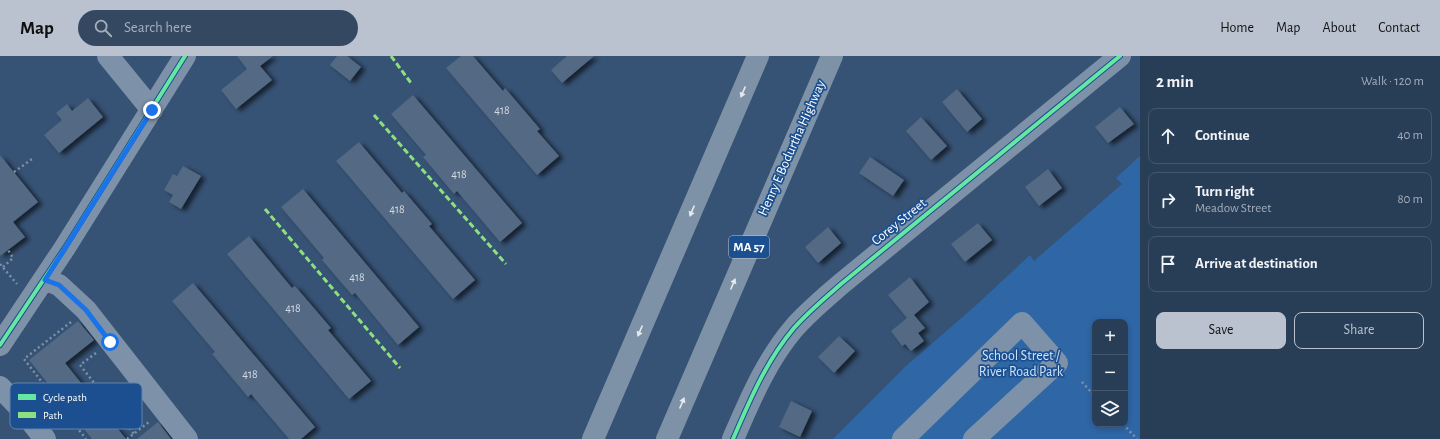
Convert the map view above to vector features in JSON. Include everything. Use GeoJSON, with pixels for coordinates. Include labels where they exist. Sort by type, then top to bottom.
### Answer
{"type":"FeatureCollection","features":[{"type":"Feature","properties":{"kind":"highway"},"geometry":{"type":"LineString","coordinates":[[594,439],[758,56]]}},
{"type":"Feature","properties":{"kind":"highway","name":"Henry E Bodurtha Highway"},"geometry":{"type":"LineString","coordinates":[[667,439],[832,56]]}},
{"type":"Feature","properties":{"kind":"street"},"geometry":{"type":"LineString","coordinates":[[108,56],[152,110]]}},
{"type":"Feature","properties":{"kind":"street"},"geometry":{"type":"LineString","coordinates":[[0,345],[45,280],[185,56]]}},
{"type":"Feature","properties":{"kind":"street","name":"Corey Street"},"geometry":{"type":"LineString","coordinates":[[733,439],[754,391],[772,357],[794,328],[809,312],[841,284],[1120,56]]}},
{"type":"Feature","properties":{"kind":"street"},"geometry":{"type":"LineString","coordinates":[[45,280],[59,285],[86,310],[187,439]]}},
{"type":"Feature","properties":{"kind":"street"},"geometry":{"type":"LineString","coordinates":[[903,439],[1022,323],[1057,363],[974,439]]}},
{"type":"Feature","properties":{"kind":"street"},"geometry":{"type":"LineString","coordinates":[[0,387],[10,397]]}},
{"type":"Feature","properties":{"kind":"street"},"geometry":{"type":"LineString","coordinates":[[37,429],[45,439]]}},
{"type":"Feature","properties":{"kind":"path"},"geometry":{"type":"LineString","coordinates":[[14,172],[32,159]]}},
{"type":"Feature","properties":{"kind":"path"},"geometry":{"type":"LineString","coordinates":[[8,250],[13,258],[1,266],[19,286]]}},
{"type":"Feature","properties":{"kind":"path"},"geometry":{"type":"LineString","coordinates":[[43,383],[24,359],[86,310]]}},
{"type":"Feature","properties":{"kind":"path"},"geometry":{"type":"LineString","coordinates":[[94,383],[80,365],[110,342]]}},
{"type":"Feature","properties":{"kind":"path"},"geometry":{"type":"LineString","coordinates":[[1082,382],[1092,393]]}},
{"type":"Feature","properties":{"kind":"path"},"geometry":{"type":"LineString","coordinates":[[142,428],[164,410]]}},
{"type":"Feature","properties":{"kind":"path"},"geometry":{"type":"LineString","coordinates":[[1126,427],[1137,439]]}},
{"type":"Feature","properties":{"kind":"path"},"geometry":{"type":"LineString","coordinates":[[78,429],[86,439]]}},
{"type":"Feature","properties":{"kind":"path"},"geometry":{"type":"LineString","coordinates":[[130,429],[134,434]]}},
{"type":"Feature","properties":{"kind":"path"},"geometry":{"type":"LineString","coordinates":[[127,439],[140,429]]}},
{"type":"Feature","properties":{"kind":"green space","name":"School Street / River Road Park"},"geometry":{"type":"Polygon","coordinates":[[[1140,156],[1140,439],[833,439],[906,366],[974,307],[1030,255],[1034,261],[1122,184],[1116,178],[1140,156]]]}},
{"type":"Feature","properties":{"kind":"building"},"geometry":{"type":"Polygon","coordinates":[[[237,56],[273,56],[260,66],[272,80],[236,109],[221,90],[247,69],[237,56]]]}},
{"type":"Feature","properties":{"kind":"building"},"geometry":{"type":"Polygon","coordinates":[[[337,56],[347,56],[361,67],[350,81],[330,65],[337,56]]]}},
{"type":"Feature","properties":{"kind":"building"},"geometry":{"type":"Polygon","coordinates":[[[461,56],[473,56],[503,91],[505,88],[540,129],[537,131],[559,156],[537,175],[446,68],[461,56]]]}},
{"type":"Feature","properties":{"kind":"building"},"geometry":{"type":"Polygon","coordinates":[[[567,56],[594,56],[562,83],[551,70],[567,56]]]}},
{"type":"Feature","properties":{"kind":"building"},"geometry":{"type":"Polygon","coordinates":[[[957,89],[982,119],[967,132],[942,102],[957,89]]]}},
{"type":"Feature","properties":{"kind":"building"},"geometry":{"type":"Polygon","coordinates":[[[413,95],[522,223],[500,242],[457,191],[454,194],[423,157],[426,155],[391,114],[413,95]]]}},
{"type":"Feature","properties":{"kind":"building"},"geometry":{"type":"Polygon","coordinates":[[[88,98],[103,117],[59,153],[44,135],[62,120],[56,113],[67,104],[72,111],[88,98]]]}},
{"type":"Feature","properties":{"kind":"building"},"geometry":{"type":"Polygon","coordinates":[[[1120,107],[1134,124],[1108,143],[1095,127],[1120,107]]]}},
{"type":"Feature","properties":{"kind":"building"},"geometry":{"type":"Polygon","coordinates":[[[921,117],[947,146],[931,160],[906,131],[921,117]]]}},
{"type":"Feature","properties":{"kind":"building"},"geometry":{"type":"Polygon","coordinates":[[[359,142],[402,193],[404,191],[432,224],[429,226],[475,280],[453,299],[336,161],[359,142]]]}},
{"type":"Feature","properties":{"kind":"building"},"geometry":{"type":"Polygon","coordinates":[[[0,155],[38,202],[13,222],[25,237],[0,256],[0,155]]]}},
{"type":"Feature","properties":{"kind":"building"},"geometry":{"type":"Polygon","coordinates":[[[870,157],[904,180],[893,196],[859,173],[870,157]]]}},
{"type":"Feature","properties":{"kind":"building"},"geometry":{"type":"Polygon","coordinates":[[[183,166],[201,176],[181,209],[169,202],[173,195],[164,190],[173,174],[177,176],[183,166]]]}},
{"type":"Feature","properties":{"kind":"building"},"geometry":{"type":"Polygon","coordinates":[[[1048,169],[1062,188],[1039,206],[1025,187],[1048,169]]]}},
{"type":"Feature","properties":{"kind":"building"},"geometry":{"type":"Polygon","coordinates":[[[303,189],[419,327],[398,345],[355,293],[352,295],[322,260],[324,258],[281,207],[303,189]]]}},
{"type":"Feature","properties":{"kind":"building"},"geometry":{"type":"Polygon","coordinates":[[[978,223],[992,240],[965,262],[951,244],[978,223]]]}},
{"type":"Feature","properties":{"kind":"building"},"geometry":{"type":"Polygon","coordinates":[[[828,227],[841,243],[818,263],[805,247],[828,227]]]}},
{"type":"Feature","properties":{"kind":"building"},"geometry":{"type":"Polygon","coordinates":[[[249,236],[292,288],[295,286],[331,328],[328,330],[371,381],[349,399],[227,254],[249,236]]]}},
{"type":"Feature","properties":{"kind":"building"},"geometry":{"type":"Polygon","coordinates":[[[910,277],[929,302],[914,315],[925,328],[918,333],[924,341],[911,351],[905,344],[902,346],[891,331],[907,318],[888,295],[910,277]]]}},
{"type":"Feature","properties":{"kind":"building"},"geometry":{"type":"Polygon","coordinates":[[[193,283],[315,427],[301,439],[289,439],[251,394],[248,397],[212,354],[215,352],[172,301],[193,283]]]}},
{"type":"Feature","properties":{"kind":"building"},"geometry":{"type":"Polygon","coordinates":[[[78,321],[94,340],[65,363],[81,383],[47,383],[29,360],[78,321]]]}},
{"type":"Feature","properties":{"kind":"building"},"geometry":{"type":"Polygon","coordinates":[[[839,336],[855,351],[834,373],[818,357],[839,336]]]}},
{"type":"Feature","properties":{"kind":"building"},"geometry":{"type":"Polygon","coordinates":[[[791,401],[812,411],[800,437],[779,427],[791,401]]]}},
{"type":"Feature","properties":{"kind":"building"},"geometry":{"type":"Polygon","coordinates":[[[158,422],[171,439],[137,439],[158,422]]]}},
{"type":"Feature","properties":{"kind":"building"},"geometry":{"type":"Polygon","coordinates":[[[84,429],[118,429],[126,439],[92,439],[84,429]]]}},
{"type":"Feature","properties":{"kind":"marked path"},"geometry":{"type":"LineString","coordinates":[[391,56],[411,83]]}},
{"type":"Feature","properties":{"kind":"marked path"},"geometry":{"type":"LineString","coordinates":[[374,115],[506,264]]}},
{"type":"Feature","properties":{"kind":"marked path"},"geometry":{"type":"LineString","coordinates":[[265,209],[400,368]]}},
{"type":"Feature","properties":{"kind":"cycle path"},"geometry":{"type":"LineString","coordinates":[[0,345],[64,249],[185,56]]}},
{"type":"Feature","properties":{"kind":"cycle path"},"geometry":{"type":"LineString","coordinates":[[733,439],[752,395],[767,367],[784,341],[805,316],[841,284],[1120,56]]}},
{"type":"Feature","properties":{"kind":"route"},"geometry":{"type":"LineString","coordinates":[[110,342],[86,310],[59,285],[45,280],[152,110]]}}]}
